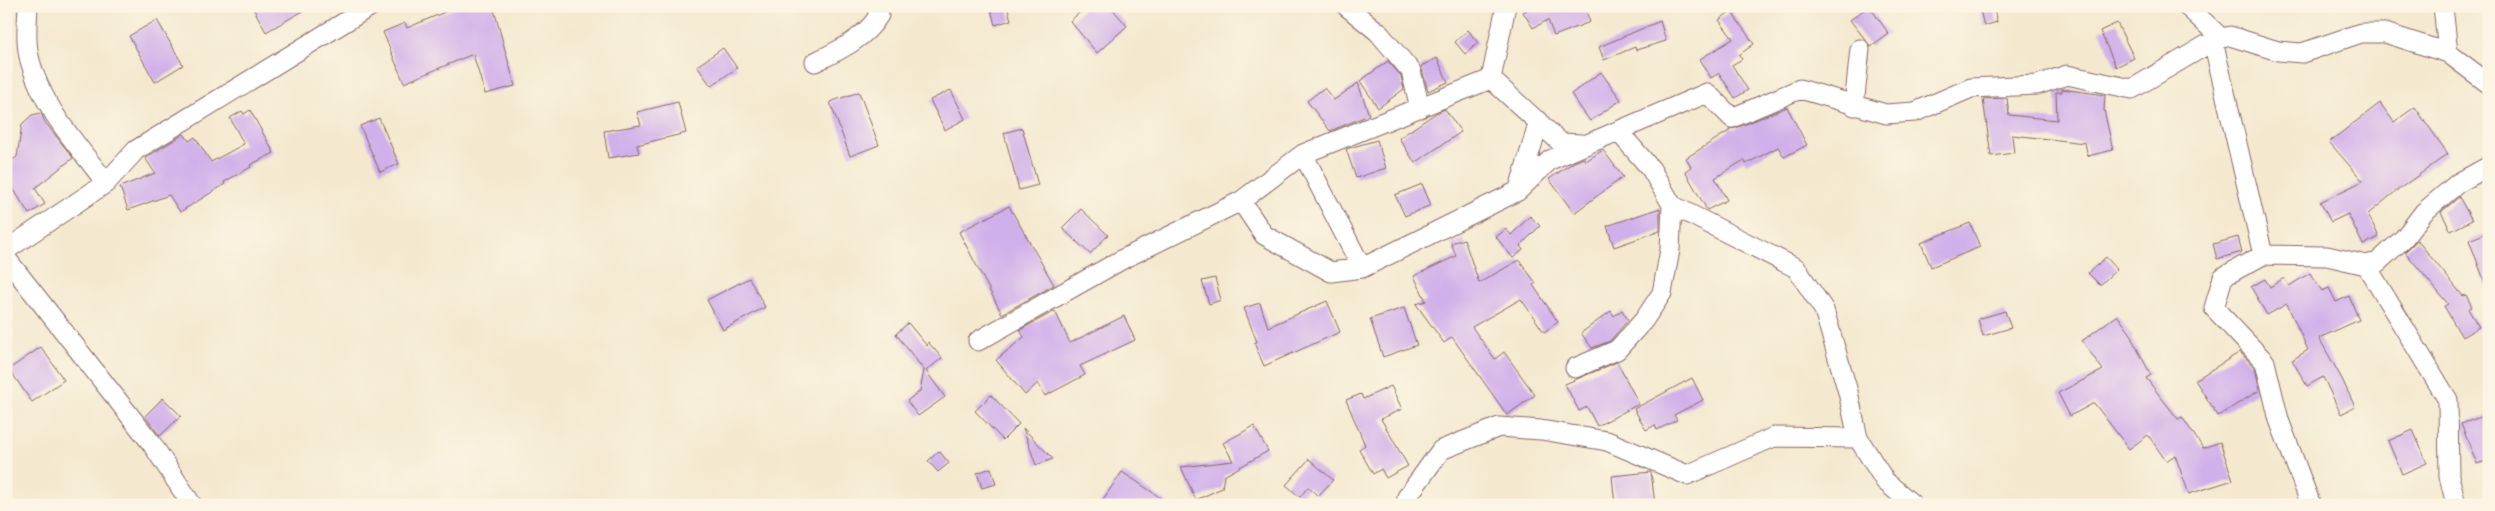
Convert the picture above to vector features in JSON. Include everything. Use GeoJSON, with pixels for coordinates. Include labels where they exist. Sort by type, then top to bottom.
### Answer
{"type":"FeatureCollection","features":[{"type":"Feature","properties":{"kind":"street"},"geometry":{"type":"LineString","coordinates":[[28,6],[30,62],[43,95],[59,122],[106,184]]}},
{"type":"Feature","properties":{"kind":"street"},"geometry":{"type":"LineString","coordinates":[[6,250],[106,184],[136,150],[371,6]]}},
{"type":"Feature","properties":{"kind":"street"},"geometry":{"type":"LineString","coordinates":[[815,62],[835,52],[873,26],[878,15],[876,6]]}},
{"type":"Feature","properties":{"kind":"street"},"geometry":{"type":"LineString","coordinates":[[1346,6],[1378,32],[1411,72],[1420,108]]}},
{"type":"Feature","properties":{"kind":"street"},"geometry":{"type":"LineString","coordinates":[[1491,78],[1506,6]]}},
{"type":"Feature","properties":{"kind":"street"},"geometry":{"type":"LineString","coordinates":[[2187,6],[2217,40],[2263,255]]}},
{"type":"Feature","properties":{"kind":"street"},"geometry":{"type":"LineString","coordinates":[[2443,6],[2448,52]]}},
{"type":"Feature","properties":{"kind":"street"},"geometry":{"type":"LineString","coordinates":[[1241,201],[1264,234],[1331,272],[1362,268],[1518,191],[1550,160],[1707,93],[1732,118],[1800,89],[1886,114],[1915,112],[1971,88],[2037,85],[2067,75],[2132,89],[2217,40],[2230,36],[2278,51],[2302,53],[2361,33],[2385,33],[2448,52],[2489,84]]}},
{"type":"Feature","properties":{"kind":"street"},"geometry":{"type":"LineString","coordinates":[[1854,106],[1860,49]]}},
{"type":"Feature","properties":{"kind":"street"},"geometry":{"type":"LineString","coordinates":[[978,341],[1123,259],[1241,201],[1303,154],[1491,78]]}},
{"type":"Feature","properties":{"kind":"street"},"geometry":{"type":"LineString","coordinates":[[1491,78],[1540,121],[1548,133],[1561,143],[1576,145],[1598,140]]}},
{"type":"Feature","properties":{"kind":"street"},"geometry":{"type":"LineString","coordinates":[[1518,191],[1540,121]]}},
{"type":"Feature","properties":{"kind":"street"},"geometry":{"type":"LineString","coordinates":[[1618,131],[1651,169],[1672,204],[1796,268],[1824,310],[1848,392],[1858,438],[1885,481],[1913,505]]}},
{"type":"Feature","properties":{"kind":"street"},"geometry":{"type":"LineString","coordinates":[[1303,154],[1362,268]]}},
{"type":"Feature","properties":{"kind":"street"},"geometry":{"type":"LineString","coordinates":[[2311,505],[2279,420],[2265,362],[2214,308],[2223,277],[2263,255],[2327,256],[2366,265],[2378,262],[2404,238],[2424,212],[2458,184],[2489,166]]}},
{"type":"Feature","properties":{"kind":"street"},"geometry":{"type":"LineString","coordinates":[[1575,368],[1617,350],[1644,320],[1662,294],[1670,250],[1672,204]]}},
{"type":"Feature","properties":{"kind":"street"},"geometry":{"type":"LineString","coordinates":[[6,258],[152,444],[192,505]]}},
{"type":"Feature","properties":{"kind":"street"},"geometry":{"type":"LineString","coordinates":[[2366,265],[2448,400],[2449,476],[2456,505]]}},
{"type":"Feature","properties":{"kind":"street"},"geometry":{"type":"LineString","coordinates":[[1407,496],[1442,450],[1499,427],[1541,430],[1607,441],[1687,475],[1774,437],[1858,438]]}},
{"type":"Feature","properties":{"kind":"building"},"geometry":{"type":"Polygon","coordinates":[[[252,6],[312,6],[266,32],[252,6]]]}},
{"type":"Feature","properties":{"kind":"building"},"geometry":{"type":"Polygon","coordinates":[[[459,6],[493,6],[515,86],[485,94],[473,54],[404,83],[383,32],[405,23],[407,28],[459,6]]]}},
{"type":"Feature","properties":{"kind":"building"},"geometry":{"type":"Polygon","coordinates":[[[990,6],[1007,6],[1011,20],[995,25],[990,6]]]}},
{"type":"Feature","properties":{"kind":"building"},"geometry":{"type":"Polygon","coordinates":[[[1087,6],[1110,6],[1127,26],[1097,53],[1070,21],[1087,6]]]}},
{"type":"Feature","properties":{"kind":"building"},"geometry":{"type":"Polygon","coordinates":[[[1534,6],[1584,6],[1590,22],[1554,36],[1548,20],[1533,28],[1523,12],[1534,6]]]}},
{"type":"Feature","properties":{"kind":"building"},"geometry":{"type":"Polygon","coordinates":[[[1869,6],[1889,34],[1871,47],[1850,20],[1869,6]]]}},
{"type":"Feature","properties":{"kind":"building"},"geometry":{"type":"Polygon","coordinates":[[[1979,6],[1993,6],[1997,22],[1984,26],[1979,6]]]}},
{"type":"Feature","properties":{"kind":"building"},"geometry":{"type":"Polygon","coordinates":[[[1731,11],[1754,44],[1739,55],[1742,59],[1732,65],[1748,90],[1735,98],[1719,73],[1711,78],[1700,59],[1733,39],[1719,20],[1731,11]]]}},
{"type":"Feature","properties":{"kind":"building"},"geometry":{"type":"Polygon","coordinates":[[[157,20],[183,65],[155,82],[129,36],[157,20]]]}},
{"type":"Feature","properties":{"kind":"building"},"geometry":{"type":"Polygon","coordinates":[[[1660,21],[1666,41],[1636,50],[1635,47],[1604,60],[1599,47],[1660,21]]]}},
{"type":"Feature","properties":{"kind":"building"},"geometry":{"type":"Polygon","coordinates":[[[2117,23],[2134,58],[2116,67],[2100,31],[2117,23]]]}},
{"type":"Feature","properties":{"kind":"building"},"geometry":{"type":"Polygon","coordinates":[[[1468,30],[1478,43],[1465,54],[1455,42],[1468,30]]]}},
{"type":"Feature","properties":{"kind":"building"},"geometry":{"type":"Polygon","coordinates":[[[723,48],[737,68],[711,86],[697,66],[723,48]]]}},
{"type":"Feature","properties":{"kind":"building"},"geometry":{"type":"Polygon","coordinates":[[[1437,58],[1448,82],[1428,91],[1421,66],[1437,58]]]}},
{"type":"Feature","properties":{"kind":"building"},"geometry":{"type":"Polygon","coordinates":[[[1388,61],[1401,76],[1404,89],[1378,108],[1360,81],[1388,61]]]}},
{"type":"Feature","properties":{"kind":"building"},"geometry":{"type":"Polygon","coordinates":[[[1601,72],[1621,100],[1590,121],[1571,94],[1601,72]]]}},
{"type":"Feature","properties":{"kind":"building"},"geometry":{"type":"Polygon","coordinates":[[[1358,83],[1369,115],[1330,131],[1307,101],[1324,88],[1334,100],[1358,83]]]}},
{"type":"Feature","properties":{"kind":"building"},"geometry":{"type":"Polygon","coordinates":[[[2062,89],[2105,95],[2104,110],[2113,150],[2088,156],[2085,143],[2012,135],[2014,153],[1991,156],[1983,99],[2007,98],[2009,115],[2057,120],[2056,92],[2062,92],[2062,89]]]}},
{"type":"Feature","properties":{"kind":"building"},"geometry":{"type":"Polygon","coordinates":[[[951,90],[965,119],[945,130],[930,100],[951,90]]]}},
{"type":"Feature","properties":{"kind":"building"},"geometry":{"type":"Polygon","coordinates":[[[859,92],[879,145],[850,156],[830,102],[859,92]]]}},
{"type":"Feature","properties":{"kind":"building"},"geometry":{"type":"Polygon","coordinates":[[[678,102],[686,133],[637,145],[639,153],[608,158],[604,131],[641,125],[637,112],[678,102]]]}},
{"type":"Feature","properties":{"kind":"building"},"geometry":{"type":"Polygon","coordinates":[[[2380,103],[2394,122],[2415,107],[2448,154],[2368,214],[2379,237],[2363,245],[2348,214],[2331,222],[2320,202],[2363,181],[2329,142],[2380,103]]]}},
{"type":"Feature","properties":{"kind":"building"},"geometry":{"type":"Polygon","coordinates":[[[1787,107],[1807,145],[1784,157],[1778,147],[1746,164],[1744,160],[1715,178],[1727,200],[1707,210],[1685,171],[1691,167],[1686,158],[1729,131],[1729,129],[1736,128],[1787,107]]]}},
{"type":"Feature","properties":{"kind":"building"},"geometry":{"type":"Polygon","coordinates":[[[1445,109],[1461,132],[1415,163],[1399,138],[1445,109]]]}},
{"type":"Feature","properties":{"kind":"building"},"geometry":{"type":"Polygon","coordinates":[[[250,110],[274,153],[250,165],[251,167],[224,182],[225,184],[180,212],[169,195],[128,210],[120,187],[155,173],[145,158],[184,134],[189,141],[195,137],[211,162],[244,144],[230,118],[242,111],[244,114],[250,110]]]}},
{"type":"Feature","properties":{"kind":"building"},"geometry":{"type":"Polygon","coordinates":[[[41,113],[45,122],[73,158],[35,188],[45,204],[29,214],[6,177],[6,164],[17,157],[22,124],[32,115],[41,113]]]}},
{"type":"Feature","properties":{"kind":"building"},"geometry":{"type":"Polygon","coordinates":[[[379,118],[399,164],[380,172],[360,126],[379,118]]]}},
{"type":"Feature","properties":{"kind":"building"},"geometry":{"type":"Polygon","coordinates":[[[1022,128],[1038,185],[1019,190],[1004,133],[1022,128]]]}},
{"type":"Feature","properties":{"kind":"building"},"geometry":{"type":"Polygon","coordinates":[[[1377,140],[1386,168],[1356,178],[1346,149],[1377,140]]]}},
{"type":"Feature","properties":{"kind":"building"},"geometry":{"type":"Polygon","coordinates":[[[1603,150],[1623,177],[1574,213],[1549,179],[1574,162],[1584,158],[1586,161],[1603,150]]]}},
{"type":"Feature","properties":{"kind":"building"},"geometry":{"type":"Polygon","coordinates":[[[1422,184],[1431,205],[1405,216],[1395,195],[1422,184]]]}},
{"type":"Feature","properties":{"kind":"building"},"geometry":{"type":"Polygon","coordinates":[[[2459,197],[2472,220],[2451,231],[2441,212],[2459,197]]]}},
{"type":"Feature","properties":{"kind":"building"},"geometry":{"type":"Polygon","coordinates":[[[1009,206],[1054,285],[1002,314],[959,232],[1009,206]]]}},
{"type":"Feature","properties":{"kind":"building"},"geometry":{"type":"Polygon","coordinates":[[[1660,208],[1660,231],[1614,247],[1607,226],[1660,208]]]}},
{"type":"Feature","properties":{"kind":"building"},"geometry":{"type":"Polygon","coordinates":[[[1081,209],[1108,235],[1090,254],[1062,228],[1081,209]]]}},
{"type":"Feature","properties":{"kind":"building"},"geometry":{"type":"Polygon","coordinates":[[[1530,216],[1540,226],[1520,246],[1523,250],[1513,258],[1496,237],[1506,229],[1511,235],[1530,216]]]}},
{"type":"Feature","properties":{"kind":"building"},"geometry":{"type":"Polygon","coordinates":[[[1970,223],[1980,247],[1931,267],[1921,243],[1970,223]]]}},
{"type":"Feature","properties":{"kind":"building"},"geometry":{"type":"Polygon","coordinates":[[[2489,232],[2489,287],[2487,288],[2469,240],[2489,232]]]}},
{"type":"Feature","properties":{"kind":"building"},"geometry":{"type":"Polygon","coordinates":[[[2238,237],[2242,252],[2217,259],[2213,244],[2238,237]]]}},
{"type":"Feature","properties":{"kind":"building"},"geometry":{"type":"Polygon","coordinates":[[[1464,239],[1479,283],[1519,260],[1536,283],[1533,285],[1558,322],[1544,332],[1521,299],[1472,327],[1495,359],[1504,352],[1535,395],[1507,415],[1452,337],[1444,343],[1416,304],[1426,301],[1414,276],[1456,256],[1451,243],[1464,239]]]}},
{"type":"Feature","properties":{"kind":"building"},"geometry":{"type":"Polygon","coordinates":[[[2417,240],[2463,296],[2466,295],[2472,307],[2468,309],[2479,327],[2462,337],[2444,306],[2448,304],[2405,252],[2417,240]]]}},
{"type":"Feature","properties":{"kind":"building"},"geometry":{"type":"Polygon","coordinates":[[[2106,257],[2117,269],[2100,285],[2088,273],[2106,257]]]}},
{"type":"Feature","properties":{"kind":"building"},"geometry":{"type":"Polygon","coordinates":[[[2310,273],[2322,291],[2329,288],[2336,302],[2349,296],[2359,320],[2319,338],[2355,407],[2341,414],[2323,377],[2307,386],[2292,360],[2308,350],[2287,304],[2267,315],[2251,287],[2265,279],[2270,287],[2284,278],[2289,286],[2310,273]]]}},
{"type":"Feature","properties":{"kind":"building"},"geometry":{"type":"Polygon","coordinates":[[[749,278],[765,307],[723,330],[707,300],[749,278]]]}},
{"type":"Feature","properties":{"kind":"building"},"geometry":{"type":"Polygon","coordinates":[[[1215,278],[1221,300],[1209,304],[1202,281],[1215,278]]]}},
{"type":"Feature","properties":{"kind":"building"},"geometry":{"type":"Polygon","coordinates":[[[1327,301],[1340,332],[1264,366],[1254,343],[1257,342],[1244,308],[1260,303],[1268,327],[1327,301]]]}},
{"type":"Feature","properties":{"kind":"building"},"geometry":{"type":"Polygon","coordinates":[[[1404,308],[1417,345],[1383,357],[1370,319],[1404,308]]]}},
{"type":"Feature","properties":{"kind":"building"},"geometry":{"type":"Polygon","coordinates":[[[1622,310],[1628,320],[1610,341],[1592,348],[1581,333],[1611,311],[1614,316],[1622,310]]]}},
{"type":"Feature","properties":{"kind":"building"},"geometry":{"type":"Polygon","coordinates":[[[1055,311],[1070,343],[1124,316],[1135,340],[1080,366],[1085,375],[1045,396],[1038,383],[1025,395],[996,360],[1024,337],[1020,330],[1055,311]]]}},
{"type":"Feature","properties":{"kind":"building"},"geometry":{"type":"Polygon","coordinates":[[[2005,311],[2011,328],[1983,336],[1978,319],[2005,311]]]}},
{"type":"Feature","properties":{"kind":"building"},"geometry":{"type":"Polygon","coordinates":[[[2117,315],[2133,337],[2132,339],[2151,375],[2146,378],[2178,419],[2182,417],[2203,448],[2220,442],[2233,480],[2189,494],[2175,455],[2166,461],[2148,435],[2129,449],[2094,403],[2070,416],[2058,393],[2103,370],[2082,341],[2117,315]]]}},
{"type":"Feature","properties":{"kind":"building"},"geometry":{"type":"Polygon","coordinates":[[[908,323],[927,346],[928,342],[942,358],[926,371],[945,397],[918,416],[907,401],[920,391],[924,370],[896,334],[908,323]]]}},
{"type":"Feature","properties":{"kind":"building"},"geometry":{"type":"Polygon","coordinates":[[[41,347],[64,380],[32,402],[9,369],[41,347]]]}},
{"type":"Feature","properties":{"kind":"building"},"geometry":{"type":"Polygon","coordinates":[[[2240,352],[2255,368],[2260,390],[2218,416],[2195,380],[2240,352]]]}},
{"type":"Feature","properties":{"kind":"building"},"geometry":{"type":"Polygon","coordinates":[[[1617,362],[1639,404],[1597,426],[1587,407],[1579,411],[1565,384],[1617,362]]]}},
{"type":"Feature","properties":{"kind":"building"},"geometry":{"type":"Polygon","coordinates":[[[1692,378],[1703,400],[1674,415],[1677,420],[1657,430],[1655,425],[1646,430],[1634,409],[1692,378]]]}},
{"type":"Feature","properties":{"kind":"building"},"geometry":{"type":"Polygon","coordinates":[[[1391,386],[1402,409],[1381,419],[1408,466],[1386,478],[1381,469],[1373,474],[1359,449],[1365,445],[1346,400],[1361,394],[1363,399],[1391,386]]]}},
{"type":"Feature","properties":{"kind":"building"},"geometry":{"type":"Polygon","coordinates":[[[991,395],[1019,424],[1003,440],[975,411],[991,395]]]}},
{"type":"Feature","properties":{"kind":"building"},"geometry":{"type":"Polygon","coordinates":[[[163,398],[181,416],[160,436],[145,416],[163,398]]]}},
{"type":"Feature","properties":{"kind":"building"},"geometry":{"type":"Polygon","coordinates":[[[2489,414],[2489,460],[2477,464],[2461,424],[2489,414]]]}},
{"type":"Feature","properties":{"kind":"building"},"geometry":{"type":"Polygon","coordinates":[[[1254,426],[1268,451],[1224,476],[1222,488],[1196,500],[1181,467],[1233,461],[1223,443],[1254,426]]]}},
{"type":"Feature","properties":{"kind":"building"},"geometry":{"type":"Polygon","coordinates":[[[1023,428],[1053,459],[1036,465],[1023,428]]]}},
{"type":"Feature","properties":{"kind":"building"},"geometry":{"type":"Polygon","coordinates":[[[2413,430],[2427,463],[2402,474],[2388,441],[2413,430]]]}},
{"type":"Feature","properties":{"kind":"building"},"geometry":{"type":"Polygon","coordinates":[[[939,451],[949,463],[938,472],[928,461],[939,451]]]}},
{"type":"Feature","properties":{"kind":"building"},"geometry":{"type":"Polygon","coordinates":[[[1309,459],[1333,480],[1318,496],[1308,487],[1300,497],[1286,485],[1309,459]]]}},
{"type":"Feature","properties":{"kind":"building"},"geometry":{"type":"Polygon","coordinates":[[[991,468],[996,484],[982,488],[977,473],[991,468]]]}},
{"type":"Feature","properties":{"kind":"building"},"geometry":{"type":"Polygon","coordinates":[[[1122,472],[1136,481],[1171,505],[1099,505],[1122,472]]]}},
{"type":"Feature","properties":{"kind":"building"},"geometry":{"type":"Polygon","coordinates":[[[1651,472],[1655,505],[1615,505],[1612,476],[1651,472]]]}}]}
